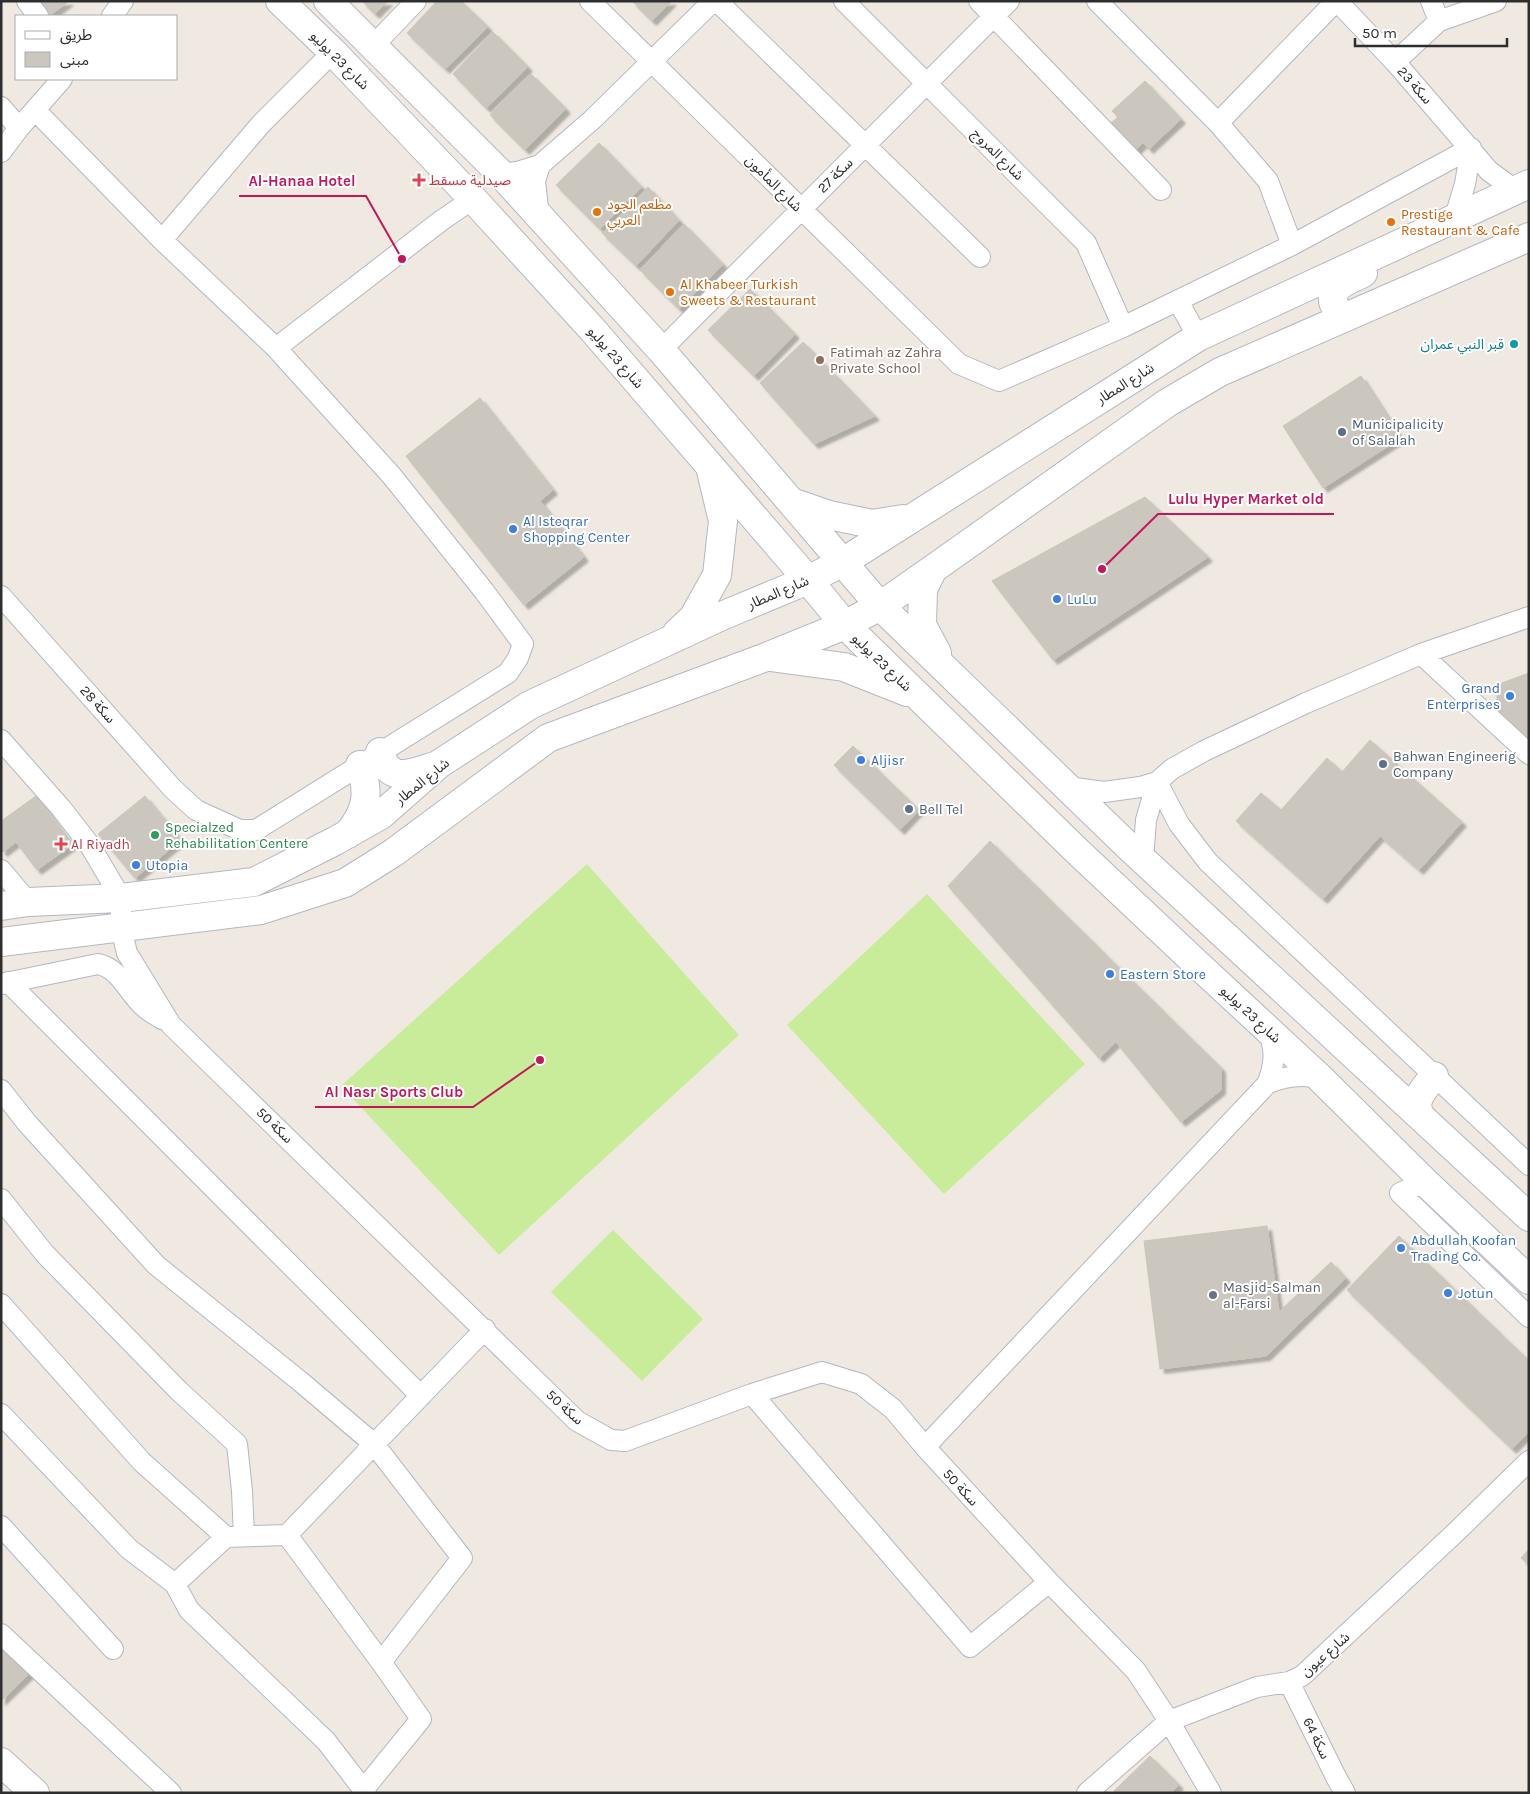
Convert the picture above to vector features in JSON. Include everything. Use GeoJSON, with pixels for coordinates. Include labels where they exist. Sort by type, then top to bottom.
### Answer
{"type":"FeatureCollection","features":[{"type":"Feature","properties":{"kind":"main road","name":"شارع 23 يوليو"},"geometry":{"type":"LineString","coordinates":[[280,1],[333,52],[473,199],[592,329],[808,580],[844,625],[1076,850],[1320,1078],[1425,1182],[1529,1280]]}},
{"type":"Feature","properties":{"kind":"main road"},"geometry":{"type":"LineString","coordinates":[[328,1],[501,174],[661,350],[880,606],[1143,860],[1529,1216]]}},
{"type":"Feature","properties":{"kind":"main road","name":"شارع المطار"},"geometry":{"type":"LineString","coordinates":[[1,906],[28,902],[121,898],[254,882],[381,815],[439,764],[530,705],[672,638],[808,580],[843,562],[911,517],[1198,337],[1522,187]]}},
{"type":"Feature","properties":{"kind":"main road"},"geometry":{"type":"LineString","coordinates":[[1346,317],[1338,312],[1333,304],[1333,295],[1338,287],[1404,250],[1423,232]]}},
{"type":"Feature","properties":{"kind":"main road"},"geometry":{"type":"LineString","coordinates":[[1,942],[261,910],[345,883],[393,853],[548,738],[766,657],[844,625],[880,606],[1166,403],[1220,372],[1529,237]]}},
{"type":"Feature","properties":{"kind":"main road"},"geometry":{"type":"LineString","coordinates":[[672,638],[693,618],[717,575],[723,521],[710,467]]}},
{"type":"Feature","properties":{"kind":"main road"},"geometry":{"type":"LineString","coordinates":[[792,503],[829,516],[872,524],[911,517]]}},
{"type":"Feature","properties":{"kind":"main road"},"geometry":{"type":"LineString","coordinates":[[933,569],[923,589],[922,625],[947,672]]}},
{"type":"Feature","properties":{"kind":"main road"},"geometry":{"type":"LineString","coordinates":[[766,657],[844,667],[919,698]]}},
{"type":"Feature","properties":{"kind":"main road"},"geometry":{"type":"LineString","coordinates":[[348,834],[358,822],[364,809],[365,779],[370,759],[397,774],[405,775],[439,764]]}},
{"type":"Feature","properties":{"kind":"main road"},"geometry":{"type":"LineString","coordinates":[[1420,1115],[1416,1108],[1419,1096],[1434,1076]]}},
{"type":"Feature","properties":{"kind":"main road"},"geometry":{"type":"LineString","coordinates":[[1,1762],[35,1793]]}},
{"type":"Feature","properties":{"kind":"street"},"geometry":{"type":"LineString","coordinates":[[27,1],[37,15]]}},
{"type":"Feature","properties":{"kind":"street"},"geometry":{"type":"LineString","coordinates":[[374,46],[416,1]]}},
{"type":"Feature","properties":{"kind":"street","name":"شارع المأمون"},"geometry":{"type":"LineString","coordinates":[[590,1],[959,364],[998,381],[1123,327]]}},
{"type":"Feature","properties":{"kind":"street"},"geometry":{"type":"LineString","coordinates":[[501,174],[517,172],[540,165],[593,119],[715,1],[980,257]]}},
{"type":"Feature","properties":{"kind":"street","name":"شارع المروج"},"geometry":{"type":"LineString","coordinates":[[844,1],[1086,243],[1123,327]]}},
{"type":"Feature","properties":{"kind":"street"},"geometry":{"type":"LineString","coordinates":[[978,1],[1161,190]]}},
{"type":"Feature","properties":{"kind":"street","name":"سكة 27"},"geometry":{"type":"LineString","coordinates":[[661,350],[926,82],[1009,1]]}},
{"type":"Feature","properties":{"kind":"street"},"geometry":{"type":"LineString","coordinates":[[1098,1],[1218,123],[1268,181],[1292,245]]}},
{"type":"Feature","properties":{"kind":"street"},"geometry":{"type":"LineString","coordinates":[[1431,1],[1439,21]]}},
{"type":"Feature","properties":{"kind":"street"},"geometry":{"type":"LineString","coordinates":[[1395,62],[1439,21],[1496,1]]}},
{"type":"Feature","properties":{"kind":"street"},"geometry":{"type":"LineString","coordinates":[[1218,123],[1343,3]]}},
{"type":"Feature","properties":{"kind":"street","name":"23 سكة"},"geometry":{"type":"LineString","coordinates":[[1343,3],[1490,171],[1522,187]]}},
{"type":"Feature","properties":{"kind":"street"},"geometry":{"type":"LineString","coordinates":[[162,240],[261,124],[333,52]]}},
{"type":"Feature","properties":{"kind":"street"},"geometry":{"type":"LineString","coordinates":[[1,152],[19,128],[61,80]]}},
{"type":"Feature","properties":{"kind":"street"},"geometry":{"type":"LineString","coordinates":[[1,107],[19,128]]}},
{"type":"Feature","properties":{"kind":"street"},"geometry":{"type":"LineString","coordinates":[[35,110],[162,240],[276,348],[434,226],[473,199]]}},
{"type":"Feature","properties":{"kind":"street"},"geometry":{"type":"LineString","coordinates":[[1455,217],[1465,184],[1471,148]]}},
{"type":"Feature","properties":{"kind":"street"},"geometry":{"type":"LineString","coordinates":[[1123,327],[1292,245],[1471,148]]}},
{"type":"Feature","properties":{"kind":"street"},"geometry":{"type":"LineString","coordinates":[[539,217],[535,181],[540,165]]}},
{"type":"Feature","properties":{"kind":"street"},"geometry":{"type":"LineString","coordinates":[[1178,301],[1198,337]]}},
{"type":"Feature","properties":{"kind":"street","name":"سكة 28"},"geometry":{"type":"LineString","coordinates":[[1,596],[173,789],[196,810],[240,830],[256,830],[508,673],[518,658],[523,644],[484,591],[391,475],[276,348]]}},
{"type":"Feature","properties":{"kind":"street"},"geometry":{"type":"LineString","coordinates":[[1068,787],[1104,792],[1140,787],[1158,782],[1172,770],[1204,751],[1306,703],[1421,654],[1529,617]]}},
{"type":"Feature","properties":{"kind":"street"},"geometry":{"type":"LineString","coordinates":[[1421,654],[1529,754]]}},
{"type":"Feature","properties":{"kind":"street"},"geometry":{"type":"LineString","coordinates":[[1,740],[61,808],[89,844],[121,898]]}},
{"type":"Feature","properties":{"kind":"street"},"geometry":{"type":"LineString","coordinates":[[1143,860],[1146,820],[1158,782]]}},
{"type":"Feature","properties":{"kind":"street"},"geometry":{"type":"LineString","coordinates":[[1158,782],[1179,824],[1208,862],[1529,1165]]}},
{"type":"Feature","properties":{"kind":"street"},"geometry":{"type":"LineString","coordinates":[[1,870],[28,902]]}},
{"type":"Feature","properties":{"kind":"street","name":"سكة 50"},"geometry":{"type":"LineString","coordinates":[[121,898],[122,928],[127,953],[171,1025],[485,1329],[577,1421],[611,1440],[625,1441],[752,1394],[822,1372],[861,1384],[893,1409],[925,1447],[1049,1582],[1136,1671],[1169,1721],[1211,1793]]}},
{"type":"Feature","properties":{"kind":"street"},"geometry":{"type":"LineString","coordinates":[[5,983],[98,964],[106,966],[124,983],[143,1007],[171,1025]]}},
{"type":"Feature","properties":{"kind":"street"},"geometry":{"type":"LineString","coordinates":[[5,983],[421,1396]]}},
{"type":"Feature","properties":{"kind":"street"},"geometry":{"type":"LineString","coordinates":[[1267,1084],[1274,1063],[1272,1041],[1268,1030]]}},
{"type":"Feature","properties":{"kind":"street"},"geometry":{"type":"LineString","coordinates":[[925,1447],[1267,1084],[1293,1076],[1320,1078]]}},
{"type":"Feature","properties":{"kind":"street"},"geometry":{"type":"LineString","coordinates":[[1,1090],[27,1124],[156,1265],[301,1382],[374,1444],[462,1558],[381,1662]]}},
{"type":"Feature","properties":{"kind":"street"},"geometry":{"type":"LineString","coordinates":[[1425,1182],[1400,1193],[1529,1317]]}},
{"type":"Feature","properties":{"kind":"street"},"geometry":{"type":"LineString","coordinates":[[1,1199],[44,1254],[179,1391],[237,1444],[242,1491],[235,1536],[175,1584]]}},
{"type":"Feature","properties":{"kind":"street"},"geometry":{"type":"LineString","coordinates":[[1,1304],[142,1462],[235,1536],[286,1536],[485,1329]]}},
{"type":"Feature","properties":{"kind":"street"},"geometry":{"type":"LineString","coordinates":[[752,1394],[970,1647],[1049,1582]]}},
{"type":"Feature","properties":{"kind":"street"},"geometry":{"type":"LineString","coordinates":[[1,1414],[129,1549],[175,1584],[189,1610],[326,1741],[365,1791],[420,1719],[381,1662],[286,1536]]}},
{"type":"Feature","properties":{"kind":"street","name":"شارع عيون"},"geometry":{"type":"LineString","coordinates":[[1087,1793],[1169,1721],[1258,1687],[1289,1682],[1302,1676],[1529,1461]]}},
{"type":"Feature","properties":{"kind":"street"},"geometry":{"type":"LineString","coordinates":[[1,1526],[113,1650]]}},
{"type":"Feature","properties":{"kind":"street"},"geometry":{"type":"LineString","coordinates":[[1,1634],[171,1793]]}},
{"type":"Feature","properties":{"kind":"street","name":"سكة 64"},"geometry":{"type":"LineString","coordinates":[[1289,1682],[1336,1777],[1346,1793]]}},
{"type":"Feature","properties":{"kind":"green space"},"geometry":{"type":"Polygon","coordinates":[[[587,864],[739,1035],[499,1255],[341,1086],[587,864]]]}},
{"type":"Feature","properties":{"kind":"green space"},"geometry":{"type":"Polygon","coordinates":[[[927,894],[1085,1064],[944,1194],[787,1025],[927,894]]]}},
{"type":"Feature","properties":{"kind":"green space"},"geometry":{"type":"Polygon","coordinates":[[[613,1230],[703,1319],[642,1381],[551,1292],[613,1230]]]}},
{"type":"Feature","properties":{"kind":"building"},"geometry":{"type":"Polygon","coordinates":[[[34,1],[69,1],[50,15],[44,15],[34,1]]]}},
{"type":"Feature","properties":{"kind":"building"},"geometry":{"type":"Polygon","coordinates":[[[362,1],[388,1],[375,14],[362,1]]]}},
{"type":"Feature","properties":{"kind":"building"},"geometry":{"type":"Polygon","coordinates":[[[437,1],[461,1],[488,27],[445,69],[407,33],[437,1]]]}},
{"type":"Feature","properties":{"kind":"building"},"geometry":{"type":"Polygon","coordinates":[[[632,1],[672,1],[652,21],[632,1]]]}},
{"type":"Feature","properties":{"kind":"building"},"geometry":{"type":"Polygon","coordinates":[[[493,32],[528,67],[486,108],[453,74],[493,32]]]}},
{"type":"Feature","properties":{"kind":"building"},"geometry":{"type":"Polygon","coordinates":[[[531,74],[566,109],[525,150],[490,115],[531,74]]]}},
{"type":"Feature","properties":{"kind":"building"},"geometry":{"type":"Polygon","coordinates":[[[1145,81],[1181,119],[1149,149],[1143,143],[1135,151],[1110,124],[1118,117],[1112,111],[1145,81]]]}},
{"type":"Feature","properties":{"kind":"building"},"geometry":{"type":"Polygon","coordinates":[[[599,143],[642,187],[600,229],[556,185],[599,143]]]}},
{"type":"Feature","properties":{"kind":"building"},"geometry":{"type":"Polygon","coordinates":[[[648,187],[679,220],[636,266],[602,233],[648,187]]]}},
{"type":"Feature","properties":{"kind":"building"},"geometry":{"type":"Polygon","coordinates":[[[684,224],[723,264],[679,309],[640,270],[684,224]]]}},
{"type":"Feature","properties":{"kind":"building"},"geometry":{"type":"Polygon","coordinates":[[[750,289],[795,334],[754,376],[708,330],[750,289]]]}},
{"type":"Feature","properties":{"kind":"building"},"geometry":{"type":"Polygon","coordinates":[[[803,342],[875,416],[814,444],[760,383],[803,342]]]}},
{"type":"Feature","properties":{"kind":"building","name":"Municipalicity of Salalah"},"geometry":{"type":"Polygon","coordinates":[[[1361,376],[1401,438],[1323,488],[1283,426],[1361,376]]]}},
{"type":"Feature","properties":{"kind":"building","name":"Al Isteqrar Shopping Center"},"geometry":{"type":"Polygon","coordinates":[[[480,398],[553,490],[540,501],[584,557],[524,605],[406,456],[480,398]]]}},
{"type":"Feature","properties":{"kind":"building"},"geometry":{"type":"Polygon","coordinates":[[[1145,497],[1208,557],[1053,660],[992,581],[1145,497]]]}},
{"type":"Feature","properties":{"kind":"building"},"geometry":{"type":"Polygon","coordinates":[[[1529,673],[1529,741],[1500,716],[1497,696],[1502,683],[1529,673]]]}},
{"type":"Feature","properties":{"kind":"building"},"geometry":{"type":"Polygon","coordinates":[[[1370,740],[1462,822],[1419,870],[1380,836],[1323,899],[1236,821],[1261,793],[1281,810],[1327,758],[1342,772],[1370,740]]]}},
{"type":"Feature","properties":{"kind":"building"},"geometry":{"type":"Polygon","coordinates":[[[853,746],[919,810],[900,830],[834,765],[853,746]]]}},
{"type":"Feature","properties":{"kind":"building"},"geometry":{"type":"Polygon","coordinates":[[[36,796],[72,845],[37,870],[16,842],[3,852],[1,850],[1,821],[36,796]]]}},
{"type":"Feature","properties":{"kind":"building"},"geometry":{"type":"Polygon","coordinates":[[[145,796],[181,840],[135,878],[98,834],[145,796]]]}},
{"type":"Feature","properties":{"kind":"building"},"geometry":{"type":"Polygon","coordinates":[[[990,841],[1221,1068],[1221,1090],[1181,1122],[1116,1042],[1099,1058],[948,886],[990,841]]]}},
{"type":"Feature","properties":{"kind":"building","name":"Masjid-Salman al-Farsi"},"geometry":{"type":"Polygon","coordinates":[[[1267,1226],[1279,1312],[1331,1262],[1346,1278],[1266,1356],[1160,1369],[1144,1241],[1267,1226]]]}},
{"type":"Feature","properties":{"kind":"building"},"geometry":{"type":"Polygon","coordinates":[[[1399,1236],[1529,1361],[1529,1432],[1512,1449],[1347,1290],[1399,1236]]]}},
{"type":"Feature","properties":{"kind":"building"},"geometry":{"type":"Polygon","coordinates":[[[1529,1549],[1529,1565],[1521,1558],[1529,1549]]]}},
{"type":"Feature","properties":{"kind":"building"},"geometry":{"type":"Polygon","coordinates":[[[1,1643],[30,1673],[1,1701],[1,1643]]]}},
{"type":"Feature","properties":{"kind":"building"},"geometry":{"type":"Polygon","coordinates":[[[1150,1756],[1179,1785],[1171,1793],[1115,1793],[1114,1791],[1150,1756]]]}},
{"type":"Feature","properties":{"kind":"place","name":"صيدلية مسقط"},"geometry":{"type":"Point","coordinates":[419,180]}},
{"type":"Feature","properties":{"kind":"place","name":"مطعم الجود العربي"},"geometry":{"type":"Point","coordinates":[597,212]}},
{"type":"Feature","properties":{"kind":"place","name":"Prestige Restaurant & Cafe"},"geometry":{"type":"Point","coordinates":[1391,222]}},
{"type":"Feature","properties":{"kind":"place","name":"Al-Hanaa Hotel"},"geometry":{"type":"Point","coordinates":[402,259]}},
{"type":"Feature","properties":{"kind":"place","name":"Al Khabeer Turkish Sweets & Restaurant"},"geometry":{"type":"Point","coordinates":[670,292]}},
{"type":"Feature","properties":{"kind":"place","name":"قبر النبي عمران"},"geometry":{"type":"Point","coordinates":[1514,344]}},
{"type":"Feature","properties":{"kind":"place","name":"Fatimah az Zahra Private School"},"geometry":{"type":"Point","coordinates":[820,360]}},
{"type":"Feature","properties":{"kind":"place","name":"Municipalicity of Salalah"},"geometry":{"type":"Point","coordinates":[1342,432]}},
{"type":"Feature","properties":{"kind":"place","name":"Al Isteqrar Shopping Center"},"geometry":{"type":"Point","coordinates":[513,529]}},
{"type":"Feature","properties":{"kind":"place","name":"Lulu Hyper Market old"},"geometry":{"type":"Point","coordinates":[1102,569]}},
{"type":"Feature","properties":{"kind":"place","name":"LuLu"},"geometry":{"type":"Point","coordinates":[1057,599]}},
{"type":"Feature","properties":{"kind":"place","name":"Grand Enterprises"},"geometry":{"type":"Point","coordinates":[1510,696]}},
{"type":"Feature","properties":{"kind":"place","name":"Aljisr"},"geometry":{"type":"Point","coordinates":[861,760]}},
{"type":"Feature","properties":{"kind":"place","name":"Bahwan Engineerig Company"},"geometry":{"type":"Point","coordinates":[1383,764]}},
{"type":"Feature","properties":{"kind":"place","name":"Bell Tel"},"geometry":{"type":"Point","coordinates":[909,809]}},
{"type":"Feature","properties":{"kind":"place","name":"Specialzed Rehabilitation Centere"},"geometry":{"type":"Point","coordinates":[155,835]}},
{"type":"Feature","properties":{"kind":"place","name":"Al Riyadh"},"geometry":{"type":"Point","coordinates":[61,844]}},
{"type":"Feature","properties":{"kind":"place","name":"Utopia"},"geometry":{"type":"Point","coordinates":[136,865]}},
{"type":"Feature","properties":{"kind":"place","name":"Eastern Store"},"geometry":{"type":"Point","coordinates":[1110,974]}},
{"type":"Feature","properties":{"kind":"place","name":"Al Nasr Sports Club"},"geometry":{"type":"Point","coordinates":[540,1060]}},
{"type":"Feature","properties":{"kind":"place","name":"Abdullah Koofan Trading Co."},"geometry":{"type":"Point","coordinates":[1401,1248]}},
{"type":"Feature","properties":{"kind":"place","name":"Jotun"},"geometry":{"type":"Point","coordinates":[1448,1293]}},
{"type":"Feature","properties":{"kind":"place","name":"Masjid-Salman al-Farsi"},"geometry":{"type":"Point","coordinates":[1213,1295]}}]}
